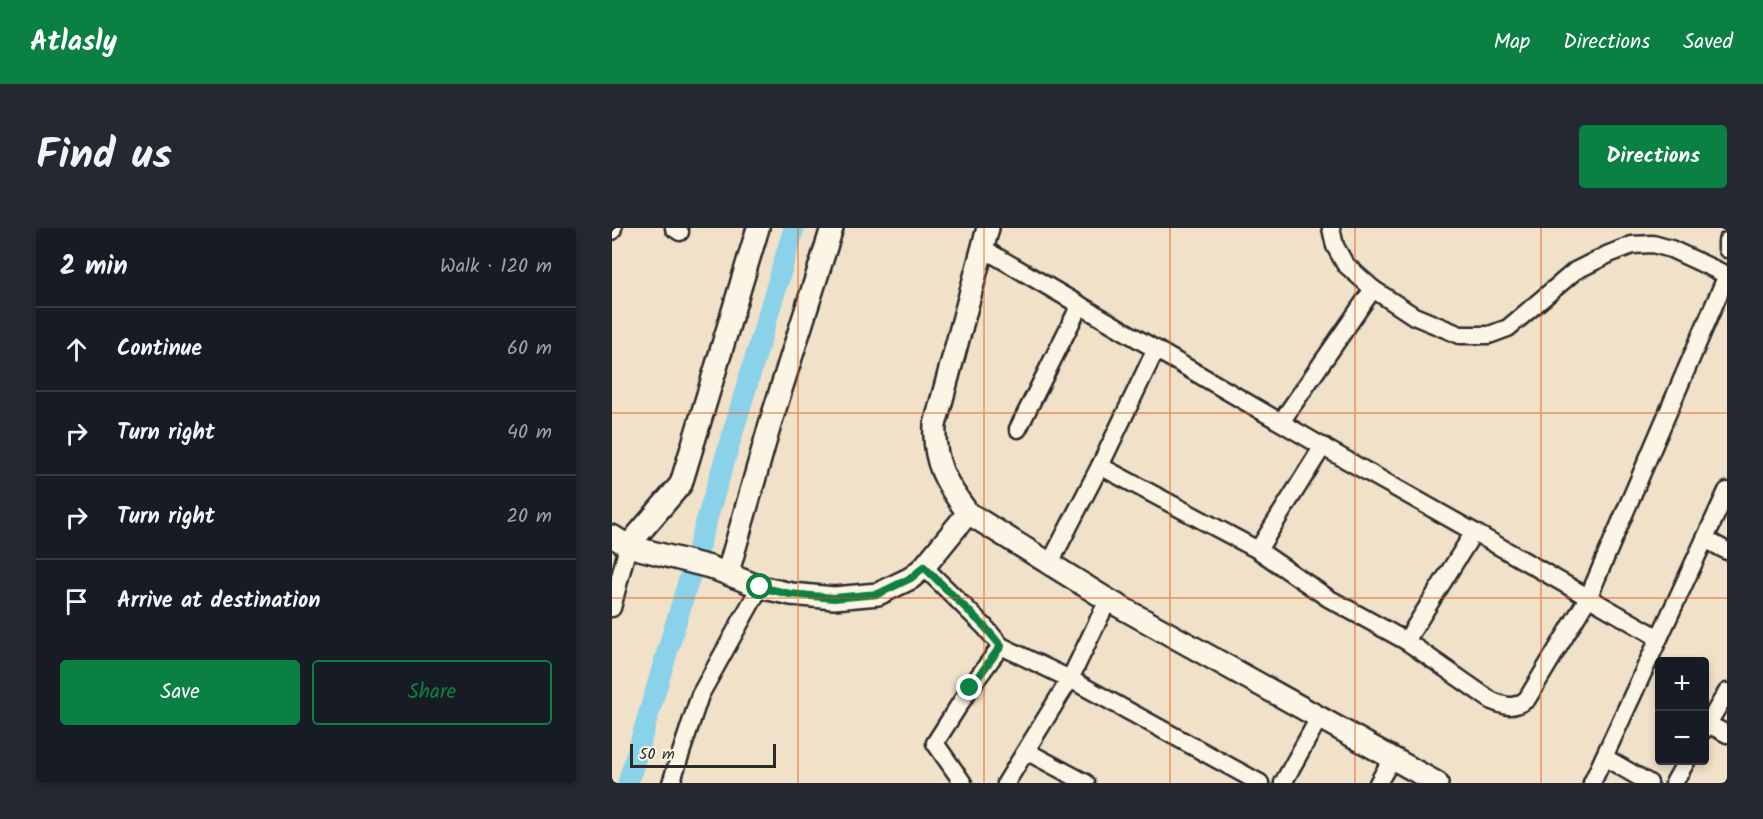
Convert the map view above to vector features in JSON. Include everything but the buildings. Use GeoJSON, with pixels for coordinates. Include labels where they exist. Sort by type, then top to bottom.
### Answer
{"type":"FeatureCollection","features":[{"type":"Feature","properties":{"kind":"street"},"geometry":{"type":"LineString","coordinates":[[612,608],[620,541],[681,484],[758,228]]}},
{"type":"Feature","properties":{"kind":"street"},"geometry":{"type":"LineString","coordinates":[[719,569],[771,421],[832,228]]}},
{"type":"Feature","properties":{"kind":"street"},"geometry":{"type":"LineString","coordinates":[[1100,466],[1258,550],[1328,598],[1406,641],[1492,700],[1504,706],[1518,706],[1527,699],[1588,598],[1727,275],[1671,249],[1653,244],[1632,245],[1575,271],[1508,328],[1489,335],[1460,335],[1414,316],[1373,289],[1345,264],[1335,246],[1335,230]]}},
{"type":"Feature","properties":{"kind":"street"},"geometry":{"type":"LineString","coordinates":[[1437,783],[1108,600],[968,513],[953,493],[941,471],[934,446],[934,425],[985,238],[1080,305],[1659,638]]}},
{"type":"Feature","properties":{"kind":"street"},"geometry":{"type":"LineString","coordinates":[[1727,241],[1727,249]]}},
{"type":"Feature","properties":{"kind":"street"},"geometry":{"type":"LineString","coordinates":[[1281,422],[1373,289]]}},
{"type":"Feature","properties":{"kind":"street"},"geometry":{"type":"LineString","coordinates":[[1018,429],[1080,305]]}},
{"type":"Feature","properties":{"kind":"street"},"geometry":{"type":"LineString","coordinates":[[1050,565],[1156,349]]}},
{"type":"Feature","properties":{"kind":"street"},"geometry":{"type":"LineString","coordinates":[[1258,550],[1323,446]]}},
{"type":"Feature","properties":{"kind":"street"},"geometry":{"type":"LineString","coordinates":[[1592,783],[1727,491]]}},
{"type":"Feature","properties":{"kind":"street"},"geometry":{"type":"LineString","coordinates":[[620,541],[719,569],[760,587],[790,594],[834,598],[878,594],[911,578],[924,567],[968,513]]}},
{"type":"Feature","properties":{"kind":"street"},"geometry":{"type":"LineString","coordinates":[[1406,641],[1474,532]]}},
{"type":"Feature","properties":{"kind":"street"},"geometry":{"type":"LineString","coordinates":[[1705,539],[1727,551]]}},
{"type":"Feature","properties":{"kind":"street"},"geometry":{"type":"LineString","coordinates":[[924,567],[985,627],[1001,646],[1070,679],[1260,783]]}},
{"type":"Feature","properties":{"kind":"street"},"geometry":{"type":"LineString","coordinates":[[671,783],[700,695],[760,587]]}},
{"type":"Feature","properties":{"kind":"street"},"geometry":{"type":"LineString","coordinates":[[1006,783],[1070,679],[1108,600]]}},
{"type":"Feature","properties":{"kind":"street"},"geometry":{"type":"LineString","coordinates":[[963,783],[935,743],[970,688],[1001,646]]}},
{"type":"Feature","properties":{"kind":"street"},"geometry":{"type":"LineString","coordinates":[[1709,722],[1727,692]]}},
{"type":"Feature","properties":{"kind":"street"},"geometry":{"type":"LineString","coordinates":[[1283,783],[1319,718]]}},
{"type":"Feature","properties":{"kind":"street"},"geometry":{"type":"LineString","coordinates":[[1709,728],[1727,734]]}},
{"type":"Feature","properties":{"kind":"street"},"geometry":{"type":"LineString","coordinates":[[1026,750],[1086,783]]}},
{"type":"Feature","properties":{"kind":"street"},"geometry":{"type":"LineString","coordinates":[[1604,757],[1649,783]]}},
{"type":"Feature","properties":{"kind":"street"},"geometry":{"type":"LineString","coordinates":[[1378,783],[1392,759]]}},
{"type":"Feature","properties":{"kind":"street"},"geometry":{"type":"LineString","coordinates":[[1674,783],[1684,765]]}},
{"type":"Feature","properties":{"kind":"waterway"},"geometry":{"type":"LineString","coordinates":[[628,783],[794,228]]}},
{"type":"Feature","properties":{"kind":"route"},"geometry":{"type":"LineString","coordinates":[[760,587],[790,594],[834,598],[878,594],[911,578],[924,567],[985,627],[1001,646],[970,688]]}}]}
